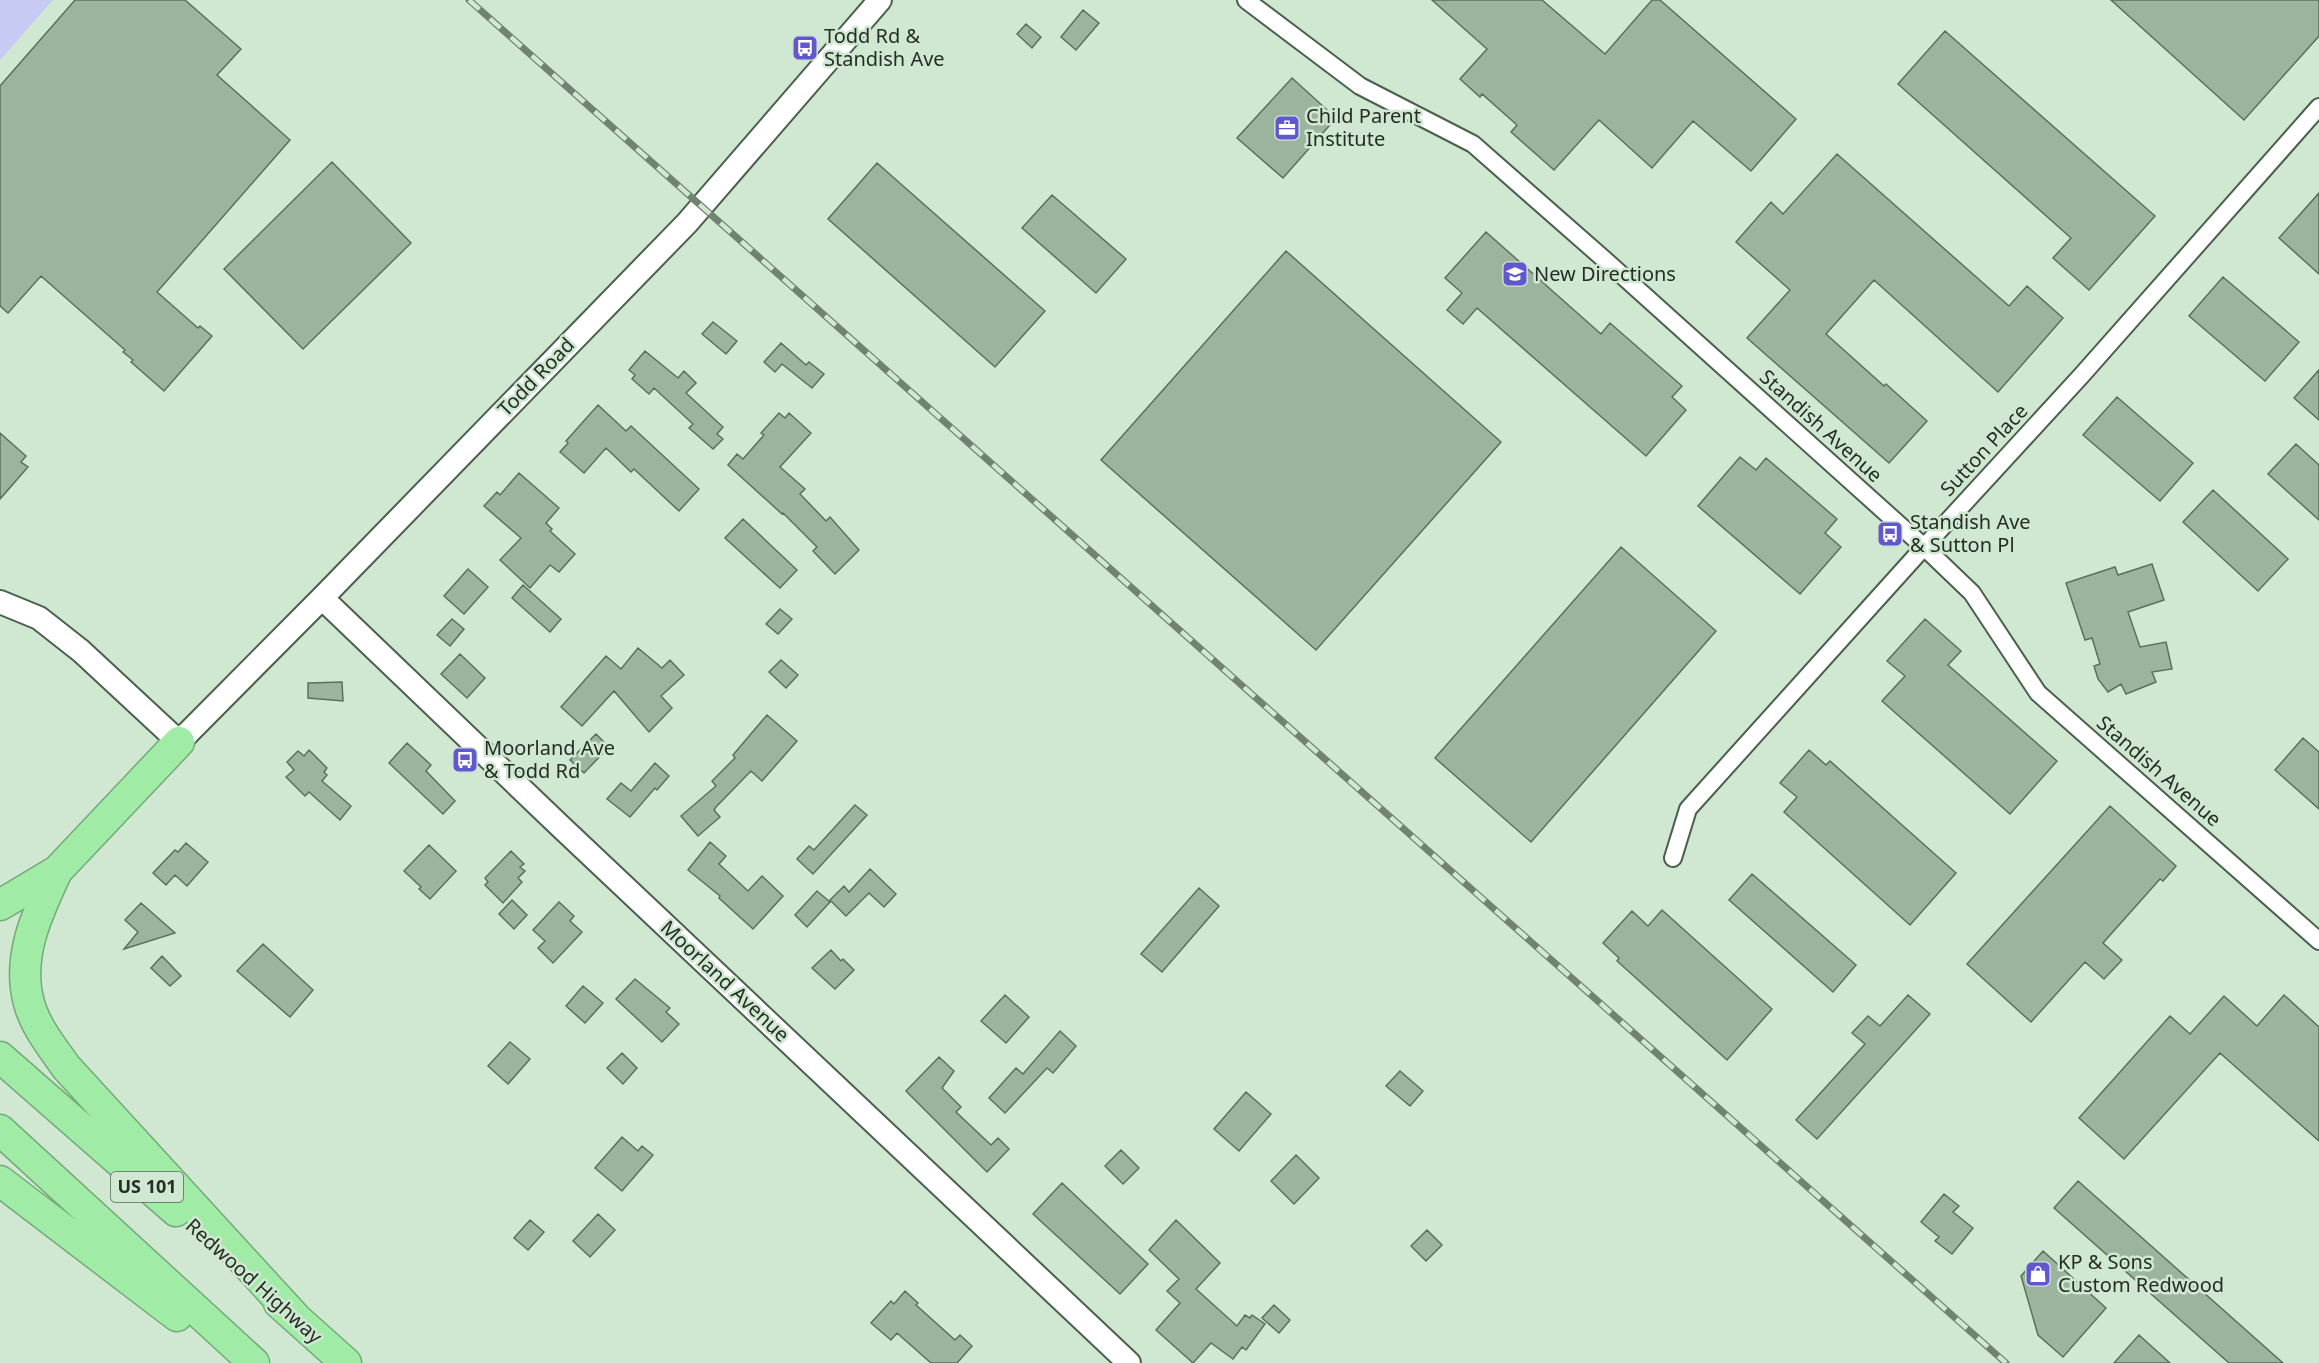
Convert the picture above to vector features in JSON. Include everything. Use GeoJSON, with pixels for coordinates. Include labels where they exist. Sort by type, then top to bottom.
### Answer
{"type":"FeatureCollection","features":[{"type":"Feature","properties":{"kind":"highway"},"geometry":{"type":"LineString","coordinates":[[0,905],[57,871],[179,742]]}},
{"type":"Feature","properties":{"kind":"highway"},"geometry":{"type":"LineString","coordinates":[[57,871],[35,920],[26,951],[29,1003],[42,1032],[66,1067],[295,1317]]}},
{"type":"Feature","properties":{"kind":"highway","name":"Redwood Highway"},"geometry":{"type":"LineString","coordinates":[[0,1057],[346,1363]]}},
{"type":"Feature","properties":{"kind":"highway","name":"US 101"},"geometry":{"type":"LineString","coordinates":[[0,1130],[254,1363]]}},
{"type":"Feature","properties":{"kind":"highway"},"geometry":{"type":"LineString","coordinates":[[0,1181],[239,1363]]}},
{"type":"Feature","properties":{"kind":"main road","name":"Todd Road"},"geometry":{"type":"LineString","coordinates":[[179,742],[687,223],[880,0]]}},
{"type":"Feature","properties":{"kind":"main road","name":"Moorland Avenue"},"geometry":{"type":"LineString","coordinates":[[322,598],[550,818],[1129,1363]]}},
{"type":"Feature","properties":{"kind":"main road"},"geometry":{"type":"LineString","coordinates":[[0,602],[39,618],[81,651],[179,742]]}},
{"type":"Feature","properties":{"kind":"street","name":"Standish Avenue"},"geometry":{"type":"LineString","coordinates":[[1246,0],[1360,86],[1473,144],[1924,547],[1972,593],[2038,693],[2319,940]]}},
{"type":"Feature","properties":{"kind":"street","name":"Sutton Place"},"geometry":{"type":"LineString","coordinates":[[1673,858],[1688,809],[2081,376],[2319,107]]}},
{"type":"Feature","properties":{"kind":"shaded area"},"geometry":{"type":"Polygon","coordinates":[[[0,0],[53,0],[0,60],[0,0]]]}},
{"type":"Feature","properties":{"kind":"building"},"geometry":{"type":"Polygon","coordinates":[[[75,0],[185,0],[241,49],[217,75],[290,140],[157,292],[198,328],[200,326],[212,336],[164,391],[131,362],[133,360],[123,352],[125,350],[41,276],[8,313],[0,306],[0,86],[75,0]]]}},
{"type":"Feature","properties":{"kind":"building"},"geometry":{"type":"Polygon","coordinates":[[[1432,0],[1542,0],[1605,54],[1652,0],[1660,0],[1796,119],[1751,171],[1693,121],[1652,168],[1599,120],[1554,170],[1511,132],[1517,125],[1482,94],[1480,97],[1460,79],[1487,49],[1432,0]]]}},
{"type":"Feature","properties":{"kind":"building"},"geometry":{"type":"Polygon","coordinates":[[[2111,0],[2319,0],[2319,36],[2244,120],[2111,0]]]}},
{"type":"Feature","properties":{"kind":"building"},"geometry":{"type":"Polygon","coordinates":[[[1083,10],[1099,23],[1076,50],[1061,37],[1083,10]]]}},
{"type":"Feature","properties":{"kind":"building"},"geometry":{"type":"Polygon","coordinates":[[[1026,24],[1041,37],[1032,48],[1017,34],[1026,24]]]}},
{"type":"Feature","properties":{"kind":"building"},"geometry":{"type":"Polygon","coordinates":[[[1945,31],[2155,216],[2089,290],[2053,258],[2071,238],[1898,84],[1945,31]]]}},
{"type":"Feature","properties":{"kind":"building","name":"Child Parent Institute"},"geometry":{"type":"Polygon","coordinates":[[[1292,78],[1336,118],[1283,178],[1237,138],[1292,78]]]}},
{"type":"Feature","properties":{"kind":"building"},"geometry":{"type":"Polygon","coordinates":[[[1837,154],[2009,306],[2027,286],[2063,318],[1998,392],[1874,280],[1826,334],[1927,421],[1889,463],[1747,338],[1790,290],[1736,242],[1771,202],[1783,214],[1837,154]]]}},
{"type":"Feature","properties":{"kind":"building"},"geometry":{"type":"Polygon","coordinates":[[[332,162],[411,243],[303,349],[224,269],[332,162]]]}},
{"type":"Feature","properties":{"kind":"building"},"geometry":{"type":"Polygon","coordinates":[[[877,163],[1045,311],[995,367],[828,219],[877,163]]]}},
{"type":"Feature","properties":{"kind":"building"},"geometry":{"type":"Polygon","coordinates":[[[2319,193],[2319,274],[2279,238],[2319,193]]]}},
{"type":"Feature","properties":{"kind":"building"},"geometry":{"type":"Polygon","coordinates":[[[1052,195],[1126,259],[1096,293],[1022,228],[1052,195]]]}},
{"type":"Feature","properties":{"kind":"building"},"geometry":{"type":"Polygon","coordinates":[[[1486,232],[1601,334],[1610,323],[1682,386],[1672,397],[1686,410],[1646,456],[1477,308],[1463,324],[1447,310],[1462,293],[1445,278],[1486,232]]]}},
{"type":"Feature","properties":{"kind":"building"},"geometry":{"type":"Polygon","coordinates":[[[1286,251],[1501,442],[1316,650],[1101,460],[1286,251]]]}},
{"type":"Feature","properties":{"kind":"building"},"geometry":{"type":"Polygon","coordinates":[[[2223,277],[2299,342],[2265,381],[2189,316],[2223,277]]]}},
{"type":"Feature","properties":{"kind":"building"},"geometry":{"type":"Polygon","coordinates":[[[713,322],[737,341],[726,354],[702,334],[713,322]]]}},
{"type":"Feature","properties":{"kind":"building"},"geometry":{"type":"Polygon","coordinates":[[[781,343],[806,365],[809,362],[824,374],[812,388],[782,364],[775,372],[764,362],[781,343]]]}},
{"type":"Feature","properties":{"kind":"building"},"geometry":{"type":"Polygon","coordinates":[[[645,351],[678,378],[684,371],[696,383],[686,393],[723,427],[717,434],[723,439],[713,449],[689,428],[693,424],[654,388],[649,394],[632,379],[635,375],[629,370],[645,351]]]}},
{"type":"Feature","properties":{"kind":"building"},"geometry":{"type":"Polygon","coordinates":[[[2319,370],[2319,420],[2294,398],[2319,370]]]}},
{"type":"Feature","properties":{"kind":"building"},"geometry":{"type":"Polygon","coordinates":[[[2117,397],[2193,463],[2160,501],[2083,435],[2117,397]]]}},
{"type":"Feature","properties":{"kind":"building"},"geometry":{"type":"Polygon","coordinates":[[[598,405],[626,431],[631,426],[699,489],[679,511],[634,469],[631,472],[606,448],[584,473],[560,452],[568,443],[566,441],[598,405]]]}},
{"type":"Feature","properties":{"kind":"building"},"geometry":{"type":"Polygon","coordinates":[[[779,413],[785,418],[789,413],[811,433],[780,467],[805,489],[800,494],[826,521],[830,517],[859,550],[835,574],[813,551],[817,547],[783,513],[728,465],[737,454],[743,459],[764,435],[761,433],[779,413]]]}},
{"type":"Feature","properties":{"kind":"building"},"geometry":{"type":"Polygon","coordinates":[[[0,433],[26,456],[21,462],[28,467],[0,499],[0,433]]]}},
{"type":"Feature","properties":{"kind":"building"},"geometry":{"type":"Polygon","coordinates":[[[2296,444],[2319,465],[2319,520],[2268,474],[2296,444]]]}},
{"type":"Feature","properties":{"kind":"building"},"geometry":{"type":"Polygon","coordinates":[[[1740,457],[1756,470],[1766,458],[1837,519],[1825,533],[1841,547],[1800,594],[1698,506],[1740,457]]]}},
{"type":"Feature","properties":{"kind":"building"},"geometry":{"type":"Polygon","coordinates":[[[519,473],[559,508],[546,523],[552,529],[550,531],[575,554],[559,572],[550,565],[530,588],[500,560],[521,538],[484,506],[497,492],[500,495],[519,473]]]}},
{"type":"Feature","properties":{"kind":"building"},"geometry":{"type":"Polygon","coordinates":[[[2213,490],[2288,559],[2258,591],[2183,522],[2213,490]]]}},
{"type":"Feature","properties":{"kind":"building"},"geometry":{"type":"Polygon","coordinates":[[[743,519],[797,570],[780,588],[725,538],[743,519]]]}},
{"type":"Feature","properties":{"kind":"building"},"geometry":{"type":"Polygon","coordinates":[[[1621,547],[1716,631],[1531,842],[1435,758],[1621,547]]]}},
{"type":"Feature","properties":{"kind":"building"},"geometry":{"type":"Polygon","coordinates":[[[2152,564],[2164,600],[2128,612],[2140,647],[2166,642],[2172,669],[2152,672],[2156,682],[2126,694],[2121,684],[2108,692],[2098,679],[2094,666],[2100,664],[2092,638],[2085,640],[2066,583],[2115,567],[2118,575],[2152,564]]]}},
{"type":"Feature","properties":{"kind":"building"},"geometry":{"type":"Polygon","coordinates":[[[468,569],[488,587],[464,614],[444,596],[468,569]]]}},
{"type":"Feature","properties":{"kind":"building"},"geometry":{"type":"Polygon","coordinates":[[[523,585],[561,619],[550,632],[512,598],[523,585]]]}},
{"type":"Feature","properties":{"kind":"building"},"geometry":{"type":"Polygon","coordinates":[[[780,609],[792,619],[778,634],[766,624],[780,609]]]}},
{"type":"Feature","properties":{"kind":"building"},"geometry":{"type":"Polygon","coordinates":[[[452,619],[464,629],[450,646],[437,635],[452,619]]]}},
{"type":"Feature","properties":{"kind":"building"},"geometry":{"type":"Polygon","coordinates":[[[1925,619],[1961,651],[1948,665],[2057,761],[2010,814],[1882,701],[1905,676],[1887,661],[1925,619]]]}},
{"type":"Feature","properties":{"kind":"building"},"geometry":{"type":"Polygon","coordinates":[[[638,648],[662,668],[670,660],[684,675],[661,696],[672,708],[649,732],[614,691],[582,726],[561,707],[606,656],[621,669],[638,648]]]}},
{"type":"Feature","properties":{"kind":"building"},"geometry":{"type":"Polygon","coordinates":[[[460,654],[485,678],[467,698],[441,674],[460,654]]]}},
{"type":"Feature","properties":{"kind":"building"},"geometry":{"type":"Polygon","coordinates":[[[781,660],[798,675],[786,688],[769,672],[781,660]]]}},
{"type":"Feature","properties":{"kind":"building"},"geometry":{"type":"Polygon","coordinates":[[[342,682],[343,701],[308,698],[308,683],[342,682]]]}},
{"type":"Feature","properties":{"kind":"building"},"geometry":{"type":"Polygon","coordinates":[[[767,715],[797,741],[762,781],[751,771],[716,807],[714,810],[720,817],[698,836],[681,816],[716,786],[712,781],[735,758],[733,755],[767,715]]]}},
{"type":"Feature","properties":{"kind":"building"},"geometry":{"type":"Polygon","coordinates":[[[596,734],[608,746],[584,773],[570,760],[596,734]]]}},
{"type":"Feature","properties":{"kind":"building"},"geometry":{"type":"Polygon","coordinates":[[[2303,738],[2319,752],[2319,809],[2275,770],[2303,738]]]}},
{"type":"Feature","properties":{"kind":"building"},"geometry":{"type":"Polygon","coordinates":[[[407,743],[431,765],[426,771],[455,801],[443,814],[389,763],[407,743]]]}},
{"type":"Feature","properties":{"kind":"building"},"geometry":{"type":"Polygon","coordinates":[[[309,750],[327,768],[324,772],[327,775],[322,781],[351,806],[340,820],[309,792],[305,796],[286,777],[294,770],[287,762],[298,751],[304,756],[309,750]]]}},
{"type":"Feature","properties":{"kind":"building"},"geometry":{"type":"Polygon","coordinates":[[[1809,750],[1826,765],[1830,761],[1956,873],[1910,925],[1784,812],[1797,797],[1780,783],[1809,750]]]}},
{"type":"Feature","properties":{"kind":"building"},"geometry":{"type":"Polygon","coordinates":[[[655,763],[669,776],[657,790],[655,788],[630,817],[607,799],[621,783],[631,791],[655,763]]]}},
{"type":"Feature","properties":{"kind":"building"},"geometry":{"type":"Polygon","coordinates":[[[855,805],[867,815],[813,874],[797,859],[809,846],[814,850],[855,805]]]}},
{"type":"Feature","properties":{"kind":"building"},"geometry":{"type":"Polygon","coordinates":[[[2110,806],[2176,866],[2163,881],[2160,879],[2103,943],[2122,960],[2104,979],[2085,962],[2031,1022],[1967,964],[2110,806]]]}},
{"type":"Feature","properties":{"kind":"building"},"geometry":{"type":"Polygon","coordinates":[[[710,842],[726,856],[719,864],[748,891],[762,876],[783,896],[753,929],[719,898],[720,896],[688,870],[710,842]]]}},
{"type":"Feature","properties":{"kind":"building"},"geometry":{"type":"Polygon","coordinates":[[[186,843],[208,862],[187,886],[175,875],[166,885],[153,873],[175,850],[178,852],[186,843]]]}},
{"type":"Feature","properties":{"kind":"building"},"geometry":{"type":"Polygon","coordinates":[[[429,845],[456,871],[430,899],[404,871],[429,845]]]}},
{"type":"Feature","properties":{"kind":"building"},"geometry":{"type":"Polygon","coordinates":[[[511,851],[524,864],[520,867],[525,871],[518,878],[522,882],[503,903],[485,885],[488,882],[485,878],[511,851]]]}},
{"type":"Feature","properties":{"kind":"building"},"geometry":{"type":"Polygon","coordinates":[[[870,869],[896,894],[884,907],[869,893],[846,916],[830,900],[844,886],[849,892],[870,869]]]}},
{"type":"Feature","properties":{"kind":"building"},"geometry":{"type":"Polygon","coordinates":[[[1752,874],[1856,965],[1833,992],[1729,900],[1752,874]]]}},
{"type":"Feature","properties":{"kind":"building"},"geometry":{"type":"Polygon","coordinates":[[[1199,888],[1219,906],[1162,972],[1141,954],[1199,888]]]}},
{"type":"Feature","properties":{"kind":"building"},"geometry":{"type":"Polygon","coordinates":[[[817,891],[830,902],[807,927],[795,915],[817,891]]]}},
{"type":"Feature","properties":{"kind":"building"},"geometry":{"type":"Polygon","coordinates":[[[512,900],[527,915],[514,929],[499,914],[512,900]]]}},
{"type":"Feature","properties":{"kind":"building"},"geometry":{"type":"Polygon","coordinates":[[[559,902],[574,916],[570,921],[582,932],[553,963],[538,948],[545,941],[533,930],[559,902]]]}},
{"type":"Feature","properties":{"kind":"building"},"geometry":{"type":"Polygon","coordinates":[[[141,903],[175,933],[124,949],[138,932],[125,920],[141,903]]]}},
{"type":"Feature","properties":{"kind":"building"},"geometry":{"type":"Polygon","coordinates":[[[1662,910],[1772,1009],[1727,1060],[1617,961],[1619,958],[1603,943],[1632,911],[1648,926],[1662,910]]]}},
{"type":"Feature","properties":{"kind":"building"},"geometry":{"type":"Polygon","coordinates":[[[263,944],[313,990],[290,1017],[237,971],[263,944]]]}},
{"type":"Feature","properties":{"kind":"building"},"geometry":{"type":"Polygon","coordinates":[[[831,950],[854,970],[835,989],[812,968],[831,950]]]}},
{"type":"Feature","properties":{"kind":"building"},"geometry":{"type":"Polygon","coordinates":[[[162,956],[181,976],[170,986],[151,968],[162,956]]]}},
{"type":"Feature","properties":{"kind":"building"},"geometry":{"type":"Polygon","coordinates":[[[635,979],[670,1008],[666,1012],[679,1024],[662,1042],[616,999],[635,979]]]}},
{"type":"Feature","properties":{"kind":"building"},"geometry":{"type":"Polygon","coordinates":[[[583,986],[603,1003],[585,1023],[566,1006],[583,986]]]}},
{"type":"Feature","properties":{"kind":"building"},"geometry":{"type":"Polygon","coordinates":[[[1005,995],[1029,1017],[1006,1043],[981,1021],[1005,995]]]}},
{"type":"Feature","properties":{"kind":"building"},"geometry":{"type":"Polygon","coordinates":[[[1908,995],[1930,1014],[1817,1139],[1796,1120],[1865,1044],[1852,1033],[1868,1016],[1880,1026],[1908,995]]]}},
{"type":"Feature","properties":{"kind":"building"},"geometry":{"type":"Polygon","coordinates":[[[2284,995],[2319,1027],[2319,1141],[2220,1053],[2124,1159],[2079,1118],[2170,1016],[2190,1034],[2224,996],[2257,1026],[2284,995]]]}},
{"type":"Feature","properties":{"kind":"building"},"geometry":{"type":"Polygon","coordinates":[[[1060,1031],[1076,1046],[1053,1073],[1047,1068],[1005,1113],[989,1098],[1016,1068],[1023,1074],[1060,1031]]]}},
{"type":"Feature","properties":{"kind":"building"},"geometry":{"type":"Polygon","coordinates":[[[510,1042],[530,1059],[508,1084],[488,1066],[510,1042]]]}},
{"type":"Feature","properties":{"kind":"building"},"geometry":{"type":"Polygon","coordinates":[[[622,1053],[637,1068],[623,1084],[607,1068],[622,1053]]]}},
{"type":"Feature","properties":{"kind":"building"},"geometry":{"type":"Polygon","coordinates":[[[939,1057],[954,1071],[942,1088],[961,1107],[956,1112],[991,1145],[998,1138],[1009,1149],[987,1172],[906,1091],[939,1057]]]}},
{"type":"Feature","properties":{"kind":"building"},"geometry":{"type":"Polygon","coordinates":[[[1400,1071],[1423,1091],[1410,1106],[1386,1086],[1400,1071]]]}},
{"type":"Feature","properties":{"kind":"building"},"geometry":{"type":"Polygon","coordinates":[[[1246,1092],[1271,1114],[1239,1151],[1214,1129],[1246,1092]]]}},
{"type":"Feature","properties":{"kind":"building"},"geometry":{"type":"Polygon","coordinates":[[[622,1137],[638,1151],[642,1146],[653,1155],[622,1191],[595,1168],[622,1137]]]}},
{"type":"Feature","properties":{"kind":"building"},"geometry":{"type":"Polygon","coordinates":[[[1121,1150],[1139,1168],[1123,1184],[1105,1166],[1121,1150]]]}},
{"type":"Feature","properties":{"kind":"building"},"geometry":{"type":"Polygon","coordinates":[[[1296,1155],[1319,1178],[1294,1204],[1271,1181],[1296,1155]]]}},
{"type":"Feature","properties":{"kind":"building"},"geometry":{"type":"Polygon","coordinates":[[[2078,1181],[2283,1363],[2229,1363],[2054,1208],[2078,1181]]]}},
{"type":"Feature","properties":{"kind":"building"},"geometry":{"type":"Polygon","coordinates":[[[1062,1183],[1148,1264],[1120,1294],[1033,1214],[1062,1183]]]}},
{"type":"Feature","properties":{"kind":"building"},"geometry":{"type":"Polygon","coordinates":[[[1944,1194],[1959,1206],[1953,1212],[1973,1228],[1952,1254],[1935,1241],[1939,1237],[1921,1222],[1944,1194]]]}},
{"type":"Feature","properties":{"kind":"building"},"geometry":{"type":"Polygon","coordinates":[[[598,1214],[615,1230],[590,1257],[573,1241],[598,1214]]]}},
{"type":"Feature","properties":{"kind":"building"},"geometry":{"type":"Polygon","coordinates":[[[530,1220],[544,1232],[528,1250],[514,1238],[530,1220]]]}},
{"type":"Feature","properties":{"kind":"building"},"geometry":{"type":"Polygon","coordinates":[[[1176,1220],[1220,1263],[1196,1289],[1237,1326],[1245,1315],[1250,1318],[1252,1315],[1265,1324],[1246,1350],[1242,1347],[1233,1359],[1211,1343],[1193,1363],[1156,1330],[1180,1303],[1167,1291],[1179,1279],[1149,1250],[1176,1220]]]}},
{"type":"Feature","properties":{"kind":"building"},"geometry":{"type":"Polygon","coordinates":[[[1427,1230],[1442,1245],[1426,1261],[1411,1246],[1427,1230]]]}},
{"type":"Feature","properties":{"kind":"building"},"geometry":{"type":"Polygon","coordinates":[[[2043,1251],[2106,1308],[2063,1357],[2038,1335],[2021,1276],[2043,1251]]]}},
{"type":"Feature","properties":{"kind":"building"},"geometry":{"type":"Polygon","coordinates":[[[905,1291],[918,1303],[916,1305],[955,1340],[960,1335],[972,1346],[957,1363],[931,1363],[897,1333],[891,1340],[871,1323],[891,1301],[894,1304],[905,1291]]]}},
{"type":"Feature","properties":{"kind":"building"},"geometry":{"type":"Polygon","coordinates":[[[1274,1305],[1290,1320],[1279,1333],[1262,1318],[1274,1305]]]}},
{"type":"Feature","properties":{"kind":"building"},"geometry":{"type":"Polygon","coordinates":[[[2139,1335],[2170,1363],[2114,1363],[2139,1335]]]}},
{"type":"Feature","properties":{"kind":"railway"},"geometry":{"type":"LineString","coordinates":[[469,0],[2006,1363]]}},
{"type":"Feature","properties":{"kind":"place","name":"Todd Rd & Standish Ave"},"geometry":{"type":"Point","coordinates":[805,48]}},
{"type":"Feature","properties":{"kind":"place","name":"Child Parent Institute"},"geometry":{"type":"Point","coordinates":[1287,128]}},
{"type":"Feature","properties":{"kind":"place","name":"New Directions"},"geometry":{"type":"Point","coordinates":[1515,274]}},
{"type":"Feature","properties":{"kind":"place","name":"Standish Ave & Sutton Pl"},"geometry":{"type":"Point","coordinates":[1890,534]}},
{"type":"Feature","properties":{"kind":"place","name":"Moorland Ave & Todd Rd"},"geometry":{"type":"Point","coordinates":[465,760]}},
{"type":"Feature","properties":{"kind":"place","name":"KP & Sons Custom Redwood"},"geometry":{"type":"Point","coordinates":[2038,1274]}}]}
